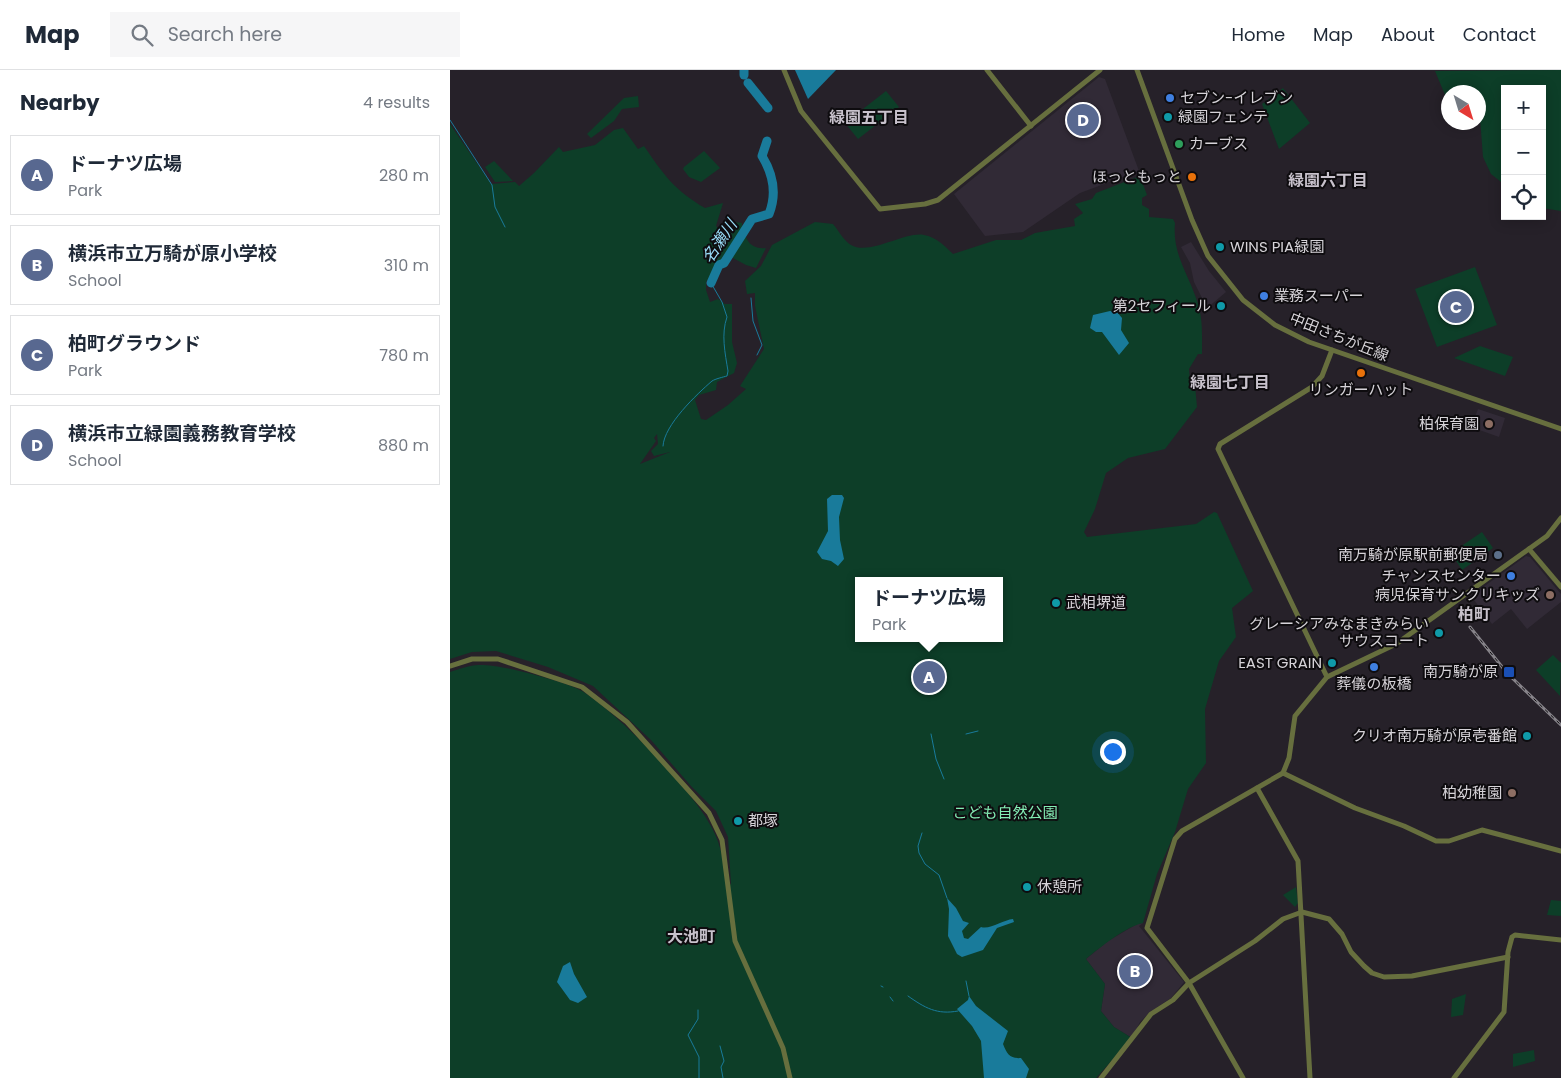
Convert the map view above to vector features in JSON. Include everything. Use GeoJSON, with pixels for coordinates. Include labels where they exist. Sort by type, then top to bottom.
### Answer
{"type":"FeatureCollection","features":[{"type":"Feature","properties":{"kind":"street"},"geometry":{"type":"LineString","coordinates":[[784,70],[801,111],[880,209],[925,204],[938,200],[1100,70]]}},
{"type":"Feature","properties":{"kind":"street"},"geometry":{"type":"LineString","coordinates":[[986,70],[1031,126]]}},
{"type":"Feature","properties":{"kind":"street","name":"中田さちが丘線"},"geometry":{"type":"LineString","coordinates":[[1137,70],[1197,232],[1218,271],[1243,300],[1275,324],[1309,342],[1561,429]]}},
{"type":"Feature","properties":{"kind":"street"},"geometry":{"type":"LineString","coordinates":[[1327,677],[1218,448],[1220,444],[1312,387],[1322,376],[1332,350]]}},
{"type":"Feature","properties":{"kind":"street"},"geometry":{"type":"LineString","coordinates":[[1243,1078],[1189,983],[1147,928],[1151,909],[1175,839],[1183,830],[1283,773],[1289,758],[1295,716],[1327,677],[1396,644],[1547,536],[1561,518]]}},
{"type":"Feature","properties":{"kind":"street"},"geometry":{"type":"LineString","coordinates":[[1529,549],[1561,587]]}},
{"type":"Feature","properties":{"kind":"street"},"geometry":{"type":"LineString","coordinates":[[450,666],[472,659],[498,659],[582,687],[607,704],[627,722],[709,813],[722,840],[735,942],[783,1048],[790,1078]]}},
{"type":"Feature","properties":{"kind":"street"},"geometry":{"type":"LineString","coordinates":[[1283,773],[1355,808],[1404,826],[1436,841],[1449,841],[1482,830],[1561,851]]}},
{"type":"Feature","properties":{"kind":"street"},"geometry":{"type":"LineString","coordinates":[[1257,788],[1297,858],[1302,912],[1310,1078]]}},
{"type":"Feature","properties":{"kind":"street"},"geometry":{"type":"LineString","coordinates":[[1101,1078],[1133,1040],[1142,1023],[1151,1014],[1173,1000],[1189,983],[1255,941],[1283,919],[1302,912],[1329,919],[1342,934],[1351,952],[1364,966],[1372,973],[1384,976],[1412,976],[1508,957]]}},
{"type":"Feature","properties":{"kind":"street"},"geometry":{"type":"LineString","coordinates":[[1454,1078],[1504,1012],[1509,945],[1515,935],[1561,940]]}},
{"type":"Feature","properties":{"kind":"shaded area"},"geometry":{"type":"Polygon","coordinates":[[[1099,77],[1105,79],[1139,171],[1080,193],[1023,232],[985,236],[954,194],[1099,77]]]}},
{"type":"Feature","properties":{"kind":"shaded area"},"geometry":{"type":"Polygon","coordinates":[[[1191,242],[1209,271],[1226,292],[1207,308],[1194,282],[1190,263],[1181,247],[1191,242]]]}},
{"type":"Feature","properties":{"kind":"shaded area"},"geometry":{"type":"Polygon","coordinates":[[[1478,409],[1505,418],[1499,437],[1471,427],[1478,409]]]}},
{"type":"Feature","properties":{"kind":"shaded area"},"geometry":{"type":"Polygon","coordinates":[[[1526,556],[1530,557],[1561,594],[1561,602],[1527,629],[1511,609],[1492,624],[1471,596],[1526,556]]]}},
{"type":"Feature","properties":{"kind":"shaded area"},"geometry":{"type":"Polygon","coordinates":[[[1143,923],[1139,926],[1184,982],[1171,998],[1150,1012],[1140,1022],[1132,1038],[1114,1027],[1101,1011],[1105,984],[1086,959],[1108,941],[1137,924],[1143,923]]]}},
{"type":"Feature","properties":{"kind":"green space"},"geometry":{"type":"Polygon","coordinates":[[[1561,70],[1561,211],[1546,209],[1546,85],[1501,85],[1501,182],[1491,174],[1483,157],[1481,130],[1486,130],[1486,85],[1441,85],[1435,71],[1561,70]]]}},
{"type":"Feature","properties":{"kind":"green space"},"geometry":{"type":"Polygon","coordinates":[[[1283,88],[1310,123],[1279,149],[1262,104],[1283,88]]]}},
{"type":"Feature","properties":{"kind":"green space"},"geometry":{"type":"Polygon","coordinates":[[[886,91],[899,107],[858,139],[845,123],[886,91]]]}},
{"type":"Feature","properties":{"kind":"green space"},"geometry":{"type":"Polygon","coordinates":[[[638,96],[639,107],[622,109],[614,121],[591,138],[587,134],[624,98],[638,96]]]}},
{"type":"Feature","properties":{"kind":"green space","name":"こども自然公園"},"geometry":{"type":"Polygon","coordinates":[[[450,124],[491,184],[515,182],[519,186],[559,147],[563,152],[595,145],[614,130],[623,128],[638,149],[644,146],[664,174],[685,195],[705,208],[723,203],[716,226],[718,228],[735,222],[742,223],[742,228],[706,282],[706,290],[710,302],[718,299],[725,304],[732,304],[732,342],[737,363],[734,373],[717,382],[716,390],[699,395],[695,400],[701,419],[706,420],[728,405],[746,389],[740,386],[764,349],[755,306],[755,293],[747,294],[745,281],[761,266],[772,245],[815,222],[833,224],[848,243],[859,248],[877,246],[907,236],[924,235],[936,240],[953,254],[996,240],[1021,240],[1035,233],[1075,226],[1074,219],[1083,213],[1075,204],[1092,199],[1096,193],[1140,176],[1147,195],[1142,198],[1142,205],[1149,209],[1149,217],[1173,219],[1175,223],[1176,245],[1201,316],[1202,354],[1198,354],[1189,369],[1190,382],[1195,385],[1197,407],[1165,449],[1128,458],[1106,473],[1095,509],[1084,532],[1087,537],[1196,524],[1214,512],[1217,513],[1253,591],[1232,608],[1236,637],[1219,661],[1205,709],[1206,763],[1188,789],[1175,832],[1157,874],[1143,923],[1121,933],[1086,959],[1105,984],[1101,1011],[1114,1027],[1132,1038],[1096,1078],[450,1078],[450,672],[468,666],[479,665],[516,670],[573,687],[597,702],[634,734],[689,794],[712,828],[718,842],[728,886],[731,884],[728,837],[716,811],[691,786],[651,740],[593,686],[548,667],[496,651],[472,652],[450,659],[450,124]],[[657,434],[654,438],[656,441],[640,464],[670,452],[654,456],[651,451],[658,444],[657,434]]]}},
{"type":"Feature","properties":{"kind":"green space"},"geometry":{"type":"Polygon","coordinates":[[[704,151],[720,168],[701,182],[689,177],[683,169],[704,151]]]}},
{"type":"Feature","properties":{"kind":"green space"},"geometry":{"type":"Polygon","coordinates":[[[494,161],[513,181],[495,182],[485,167],[494,161]]]}},
{"type":"Feature","properties":{"kind":"green space"},"geometry":{"type":"Polygon","coordinates":[[[745,234],[753,246],[766,248],[756,268],[731,257],[745,234]]]}},
{"type":"Feature","properties":{"kind":"green space"},"geometry":{"type":"Polygon","coordinates":[[[1475,267],[1497,325],[1437,347],[1415,289],[1475,267]]]}},
{"type":"Feature","properties":{"kind":"green space"},"geometry":{"type":"Polygon","coordinates":[[[1480,346],[1513,357],[1505,376],[1454,358],[1480,346]]]}},
{"type":"Feature","properties":{"kind":"green space"},"geometry":{"type":"Polygon","coordinates":[[[1482,532],[1493,548],[1462,570],[1451,553],[1482,532]]]}},
{"type":"Feature","properties":{"kind":"green space"},"geometry":{"type":"Polygon","coordinates":[[[1553,655],[1561,663],[1560,696],[1536,670],[1553,655]]]}},
{"type":"Feature","properties":{"kind":"green space"},"geometry":{"type":"Polygon","coordinates":[[[1296,887],[1298,903],[1295,907],[1283,895],[1296,887]]]}},
{"type":"Feature","properties":{"kind":"green space"},"geometry":{"type":"Polygon","coordinates":[[[1551,900],[1561,901],[1561,916],[1547,915],[1551,900]]]}},
{"type":"Feature","properties":{"kind":"green space"},"geometry":{"type":"Polygon","coordinates":[[[1466,994],[1463,1015],[1451,1017],[1452,999],[1466,994]]]}},
{"type":"Feature","properties":{"kind":"green space"},"geometry":{"type":"Polygon","coordinates":[[[1534,1050],[1535,1061],[1513,1067],[1513,1054],[1534,1050]]]}},
{"type":"Feature","properties":{"kind":"water"},"geometry":{"type":"Polygon","coordinates":[[[795,70],[836,70],[808,99],[795,70]]]}},
{"type":"Feature","properties":{"kind":"water"},"geometry":{"type":"Polygon","coordinates":[[[1110,311],[1117,312],[1122,318],[1121,330],[1129,343],[1119,355],[1102,332],[1096,332],[1090,328],[1093,315],[1110,311]]]}},
{"type":"Feature","properties":{"kind":"water"},"geometry":{"type":"Polygon","coordinates":[[[832,495],[842,495],[844,498],[839,517],[840,540],[844,559],[838,566],[831,561],[822,559],[817,552],[828,531],[827,499],[832,495]]]}},
{"type":"Feature","properties":{"kind":"water"},"geometry":{"type":"Polygon","coordinates":[[[947,898],[956,908],[963,921],[969,923],[962,931],[964,938],[968,939],[981,927],[985,928],[1013,919],[1014,922],[997,928],[983,950],[962,957],[957,954],[948,936],[949,909],[947,898]]]}},
{"type":"Feature","properties":{"kind":"water"},"geometry":{"type":"Polygon","coordinates":[[[570,962],[574,974],[587,997],[578,1003],[570,1000],[557,982],[563,966],[570,962]]]}},
{"type":"Feature","properties":{"kind":"water"},"geometry":{"type":"Polygon","coordinates":[[[969,996],[976,1006],[1008,1031],[1003,1044],[1009,1055],[1014,1058],[1021,1058],[1029,1069],[1026,1078],[984,1078],[981,1041],[972,1026],[957,1009],[968,1000],[969,996]]]}},
{"type":"Feature","properties":{"kind":"waterway","name":"名瀬川"},"geometry":{"type":"LineString","coordinates":[[744,70],[744,75]]}},
{"type":"Feature","properties":{"kind":"waterway","name":"名瀬川"},"geometry":{"type":"LineString","coordinates":[[748,83],[768,108]]}},
{"type":"Feature","properties":{"kind":"waterway"},"geometry":{"type":"LineString","coordinates":[[450,120],[492,185],[495,207],[505,227]]}},
{"type":"Feature","properties":{"kind":"waterway","name":"名瀬川"},"geometry":{"type":"LineString","coordinates":[[711,283],[719,265],[724,263],[752,219],[769,214],[773,199],[773,184],[762,156],[767,141]]}},
{"type":"Feature","properties":{"kind":"waterway"},"geometry":{"type":"LineString","coordinates":[[663,446],[669,429],[690,402],[712,381],[727,376],[724,337],[727,317],[722,302],[711,283]]}},
{"type":"Feature","properties":{"kind":"waterway"},"geometry":{"type":"LineString","coordinates":[[751,298],[753,321],[762,345],[757,355]]}},
{"type":"Feature","properties":{"kind":"waterway"},"geometry":{"type":"LineString","coordinates":[[966,734],[978,731]]}},
{"type":"Feature","properties":{"kind":"waterway"},"geometry":{"type":"LineString","coordinates":[[931,734],[936,759],[944,779]]}},
{"type":"Feature","properties":{"kind":"waterway"},"geometry":{"type":"LineString","coordinates":[[922,833],[918,846],[919,853],[925,864],[939,875],[947,898]]}},
{"type":"Feature","properties":{"kind":"waterway"},"geometry":{"type":"LineString","coordinates":[[966,981],[969,996]]}},
{"type":"Feature","properties":{"kind":"waterway"},"geometry":{"type":"LineString","coordinates":[[908,996],[932,1010],[944,1012],[958,1011]]}},
{"type":"Feature","properties":{"kind":"waterway"},"geometry":{"type":"LineString","coordinates":[[890,997],[893,1001]]}},
{"type":"Feature","properties":{"kind":"waterway"},"geometry":{"type":"LineString","coordinates":[[698,1010],[698,1019],[688,1035],[699,1057],[699,1078]]}},
{"type":"Feature","properties":{"kind":"waterway"},"geometry":{"type":"LineString","coordinates":[[720,1046],[724,1061],[721,1067],[723,1078]]}},
{"type":"Feature","properties":{"kind":"railway"},"geometry":{"type":"LineString","coordinates":[[1470,627],[1507,673],[1561,725]]}},
{"type":"Feature","properties":{"kind":"place","name":"セブン-イレブン"},"geometry":{"type":"Point","coordinates":[1170,98]}},
{"type":"Feature","properties":{"kind":"place","name":"緑園フェンテ"},"geometry":{"type":"Point","coordinates":[1168,117]}},
{"type":"Feature","properties":{"kind":"place","name":"横浜市立緑園義務教育学校"},"geometry":{"type":"Point","coordinates":[1083,120]}},
{"type":"Feature","properties":{"kind":"place","name":"カーブス"},"geometry":{"type":"Point","coordinates":[1179,144]}},
{"type":"Feature","properties":{"kind":"place","name":"ほっともっと"},"geometry":{"type":"Point","coordinates":[1192,177]}},
{"type":"Feature","properties":{"kind":"place","name":"WINS PIA緑園"},"geometry":{"type":"Point","coordinates":[1220,247]}},
{"type":"Feature","properties":{"kind":"place","name":"業務スーパー"},"geometry":{"type":"Point","coordinates":[1264,296]}},
{"type":"Feature","properties":{"kind":"place","name":"第2セフィール"},"geometry":{"type":"Point","coordinates":[1221,306]}},
{"type":"Feature","properties":{"kind":"place","name":"柏町グラウンド"},"geometry":{"type":"Point","coordinates":[1456,307]}},
{"type":"Feature","properties":{"kind":"place","name":"リンガーハット"},"geometry":{"type":"Point","coordinates":[1361,373]}},
{"type":"Feature","properties":{"kind":"place","name":"柏保育園"},"geometry":{"type":"Point","coordinates":[1489,424]}},
{"type":"Feature","properties":{"kind":"place","name":"南万騎が原駅前郵便局"},"geometry":{"type":"Point","coordinates":[1498,555]}},
{"type":"Feature","properties":{"kind":"place","name":"チャンスセンター"},"geometry":{"type":"Point","coordinates":[1511,576]}},
{"type":"Feature","properties":{"kind":"place","name":"病児保育サンクリキッズ"},"geometry":{"type":"Point","coordinates":[1550,595]}},
{"type":"Feature","properties":{"kind":"place","name":"武相堺道"},"geometry":{"type":"Point","coordinates":[1056,603]}},
{"type":"Feature","properties":{"kind":"place","name":"グレーシアみなまきみらい サウスコート"},"geometry":{"type":"Point","coordinates":[1439,633]}},
{"type":"Feature","properties":{"kind":"place","name":"EAST GRAIN"},"geometry":{"type":"Point","coordinates":[1332,663]}},
{"type":"Feature","properties":{"kind":"place","name":"葬儀の板橋"},"geometry":{"type":"Point","coordinates":[1374,667]}},
{"type":"Feature","properties":{"kind":"place","name":"南万騎が原"},"geometry":{"type":"Point","coordinates":[1509,672]}},
{"type":"Feature","properties":{"kind":"place","name":"ドーナツ広場"},"geometry":{"type":"Point","coordinates":[929,677]}},
{"type":"Feature","properties":{"kind":"place","name":"クリオ南万騎が原壱番館"},"geometry":{"type":"Point","coordinates":[1527,736]}},
{"type":"Feature","properties":{"kind":"place","name":"柏幼稚園"},"geometry":{"type":"Point","coordinates":[1512,793]}},
{"type":"Feature","properties":{"kind":"place","name":"都塚"},"geometry":{"type":"Point","coordinates":[738,821]}},
{"type":"Feature","properties":{"kind":"place","name":"休憩所"},"geometry":{"type":"Point","coordinates":[1027,887]}},
{"type":"Feature","properties":{"kind":"place","name":"横浜市立万騎が原小学校"},"geometry":{"type":"Point","coordinates":[1135,971]}},
{"type":"Feature","properties":{"kind":"district","name":"緑園五丁目"},"geometry":{"type":"Point","coordinates":[869,117]}},
{"type":"Feature","properties":{"kind":"district","name":"緑園六丁目"},"geometry":{"type":"Point","coordinates":[1328,180]}},
{"type":"Feature","properties":{"kind":"district","name":"緑園七丁目"},"geometry":{"type":"Point","coordinates":[1230,382]}},
{"type":"Feature","properties":{"kind":"district","name":"柏町"},"geometry":{"type":"Point","coordinates":[1474,614]}},
{"type":"Feature","properties":{"kind":"district","name":"大池町"},"geometry":{"type":"Point","coordinates":[691,936]}}]}
